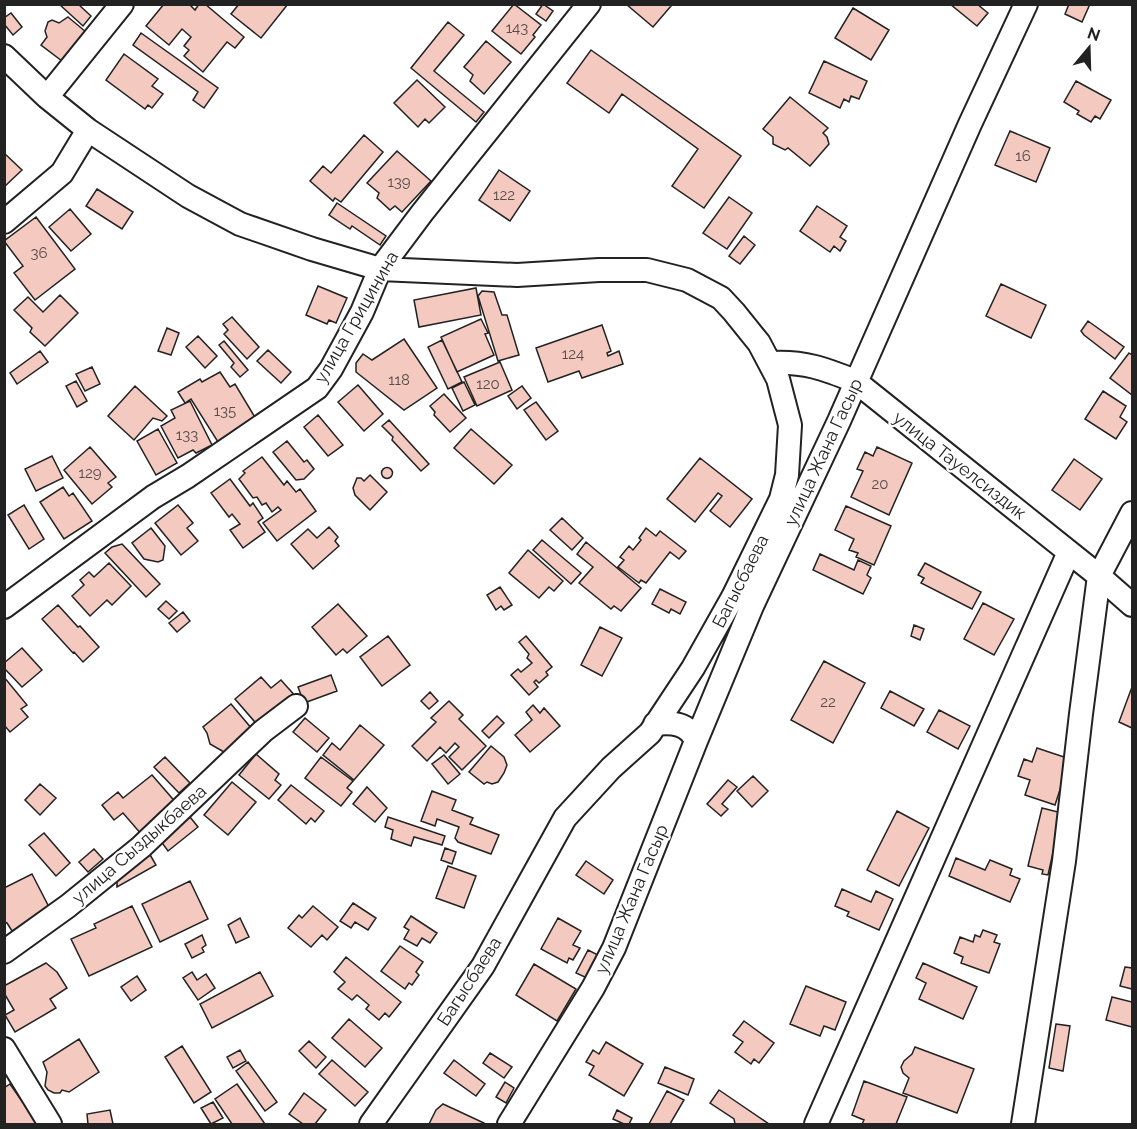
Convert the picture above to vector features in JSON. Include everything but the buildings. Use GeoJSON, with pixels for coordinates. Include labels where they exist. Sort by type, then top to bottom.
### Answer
{"type":"FeatureCollection","features":[{"type":"Feature","properties":{"kind":"street"},"geometry":{"type":"LineString","coordinates":[[47,97],[122,4]]}},
{"type":"Feature","properties":{"kind":"street","name":"улица Грицинина"},"geometry":{"type":"LineString","coordinates":[[4,607],[153,497],[188,476],[317,388],[331,369],[362,312],[380,269],[589,4]]}},
{"type":"Feature","properties":{"kind":"street","name":"улица Жана Гасыр"},"geometry":{"type":"LineString","coordinates":[[509,1125],[593,988],[614,948],[696,741],[742,602],[810,484],[970,124],[1026,4]]}},
{"type":"Feature","properties":{"kind":"street","name":"Багысбаева"},"geometry":{"type":"LineString","coordinates":[[4,56],[47,97],[88,130],[188,196],[240,224],[380,269],[517,275],[599,270],[647,270],[687,280],[721,298],[759,343],[777,379],[790,425],[787,475],[781,499],[742,602],[693,668],[650,733],[611,768],[565,818],[483,966],[371,1125]]}},
{"type":"Feature","properties":{"kind":"street"},"geometry":{"type":"LineString","coordinates":[[4,222],[62,173],[88,130]]}},
{"type":"Feature","properties":{"kind":"street","name":"улица Тауелсиздик"},"geometry":{"type":"LineString","coordinates":[[771,363],[794,362],[855,381],[1100,576],[1132,605]]}},
{"type":"Feature","properties":{"kind":"street"},"geometry":{"type":"LineString","coordinates":[[787,475],[794,481],[810,484]]}},
{"type":"Feature","properties":{"kind":"street"},"geometry":{"type":"LineString","coordinates":[[1023,1125],[1064,861],[1100,576],[1132,513]]}},
{"type":"Feature","properties":{"kind":"street"},"geometry":{"type":"LineString","coordinates":[[816,1125],[1069,552]]}},
{"type":"Feature","properties":{"kind":"street","name":"улица Сыздыкбаева"},"geometry":{"type":"LineString","coordinates":[[4,952],[68,906],[141,847],[263,731],[296,706]]}},
{"type":"Feature","properties":{"kind":"street"},"geometry":{"type":"LineString","coordinates":[[655,724],[675,723],[684,726],[693,734],[696,741]]}},
{"type":"Feature","properties":{"kind":"street"},"geometry":{"type":"LineString","coordinates":[[4,1048],[50,1125]]}}]}
